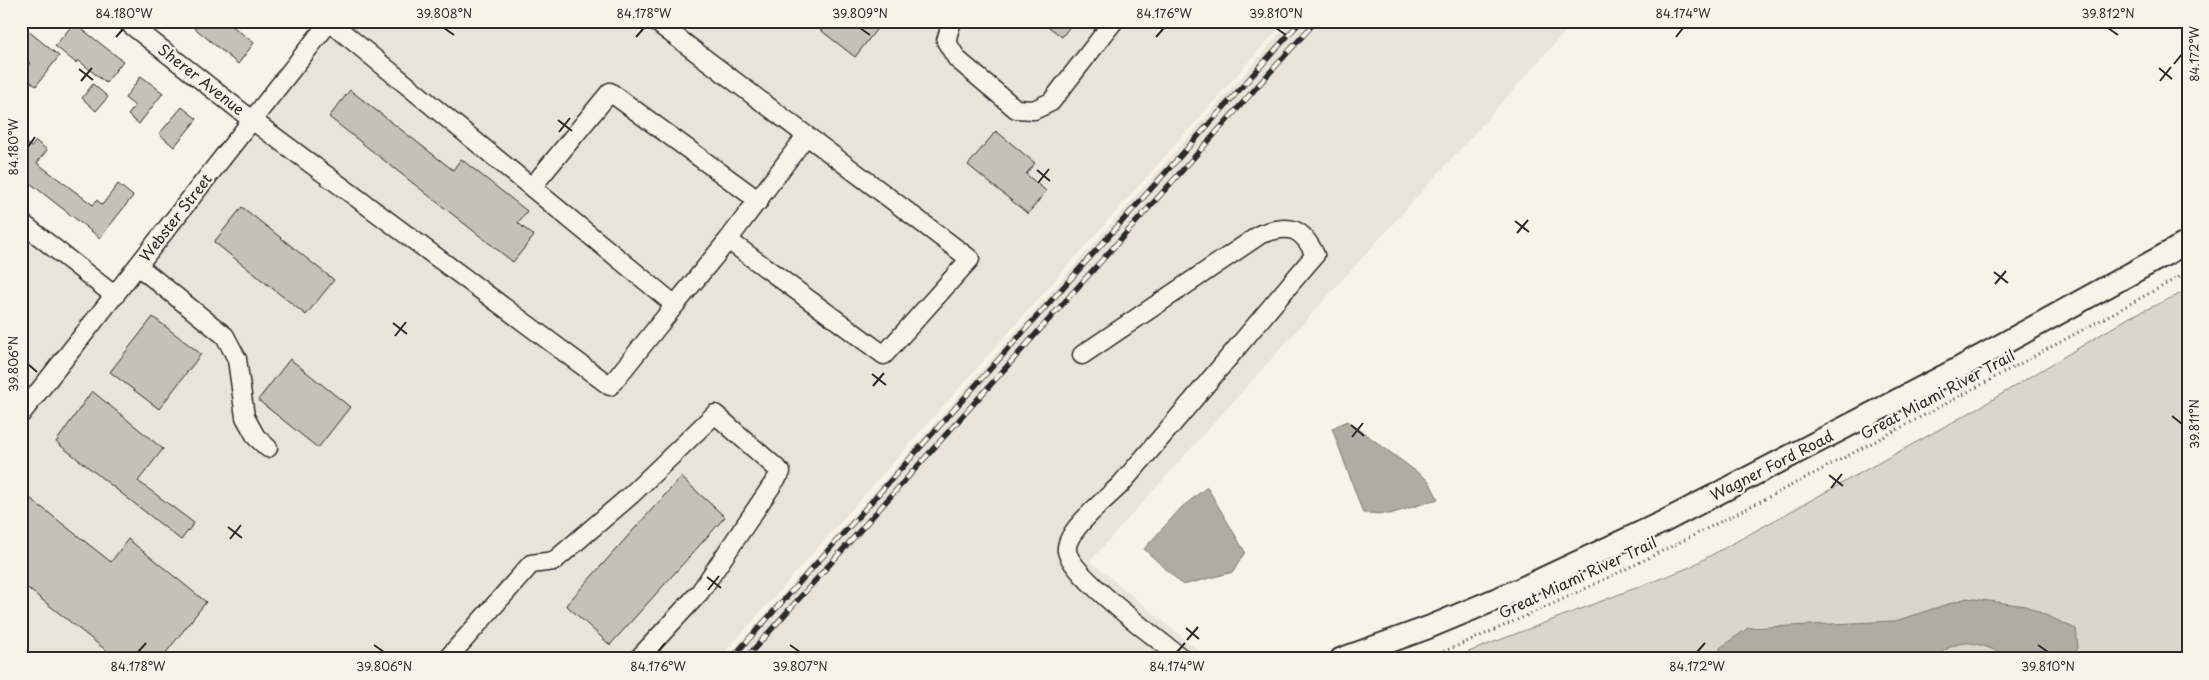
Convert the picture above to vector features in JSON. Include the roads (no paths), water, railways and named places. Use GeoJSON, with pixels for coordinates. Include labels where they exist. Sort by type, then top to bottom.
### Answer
{"type":"FeatureCollection","features":[{"type":"Feature","properties":{"kind":"main road","name":"Wagner Ford Road"},"geometry":{"type":"LineString","coordinates":[[1341,659],[1427,628],[1518,590],[1663,522],[1953,371],[2188,242]]}},
{"type":"Feature","properties":{"kind":"street","name":"Sherer Avenue"},"geometry":{"type":"LineString","coordinates":[[126,21],[252,120],[610,386],[675,305]]}},
{"type":"Feature","properties":{"kind":"street"},"geometry":{"type":"LineString","coordinates":[[655,21],[970,259],[884,354],[728,240]]}},
{"type":"Feature","properties":{"kind":"street"},"geometry":{"type":"LineString","coordinates":[[952,21],[946,41],[957,60],[1016,109],[1034,110],[1051,102],[1114,21]]}},
{"type":"Feature","properties":{"kind":"street","name":"Webster Street"},"geometry":{"type":"LineString","coordinates":[[21,414],[330,22]]}},
{"type":"Feature","properties":{"kind":"street"},"geometry":{"type":"LineString","coordinates":[[330,22],[675,305],[759,201],[806,136]]}},
{"type":"Feature","properties":{"kind":"street"},"geometry":{"type":"LineString","coordinates":[[532,187],[610,92],[759,201]]}},
{"type":"Feature","properties":{"kind":"street"},"geometry":{"type":"LineString","coordinates":[[21,222],[115,296]]}},
{"type":"Feature","properties":{"kind":"street"},"geometry":{"type":"LineString","coordinates":[[1082,355],[1261,234],[1287,228],[1298,231],[1308,240],[1315,255],[1120,486],[1081,524],[1070,538],[1068,552],[1076,569],[1183,659]]}},
{"type":"Feature","properties":{"kind":"street"},"geometry":{"type":"LineString","coordinates":[[138,266],[226,336],[237,359],[245,417],[256,436],[268,448]]}},
{"type":"Feature","properties":{"kind":"street"},"geometry":{"type":"LineString","coordinates":[[447,659],[531,564],[554,561],[631,495],[715,414],[781,472],[700,592],[638,659]]}},
{"type":"Feature","properties":{"kind":"railway"},"geometry":{"type":"LineString","coordinates":[[731,659],[1301,21]]}},
{"type":"Feature","properties":{"kind":"railway"},"geometry":{"type":"LineString","coordinates":[[745,659],[1316,21]]}}]}
